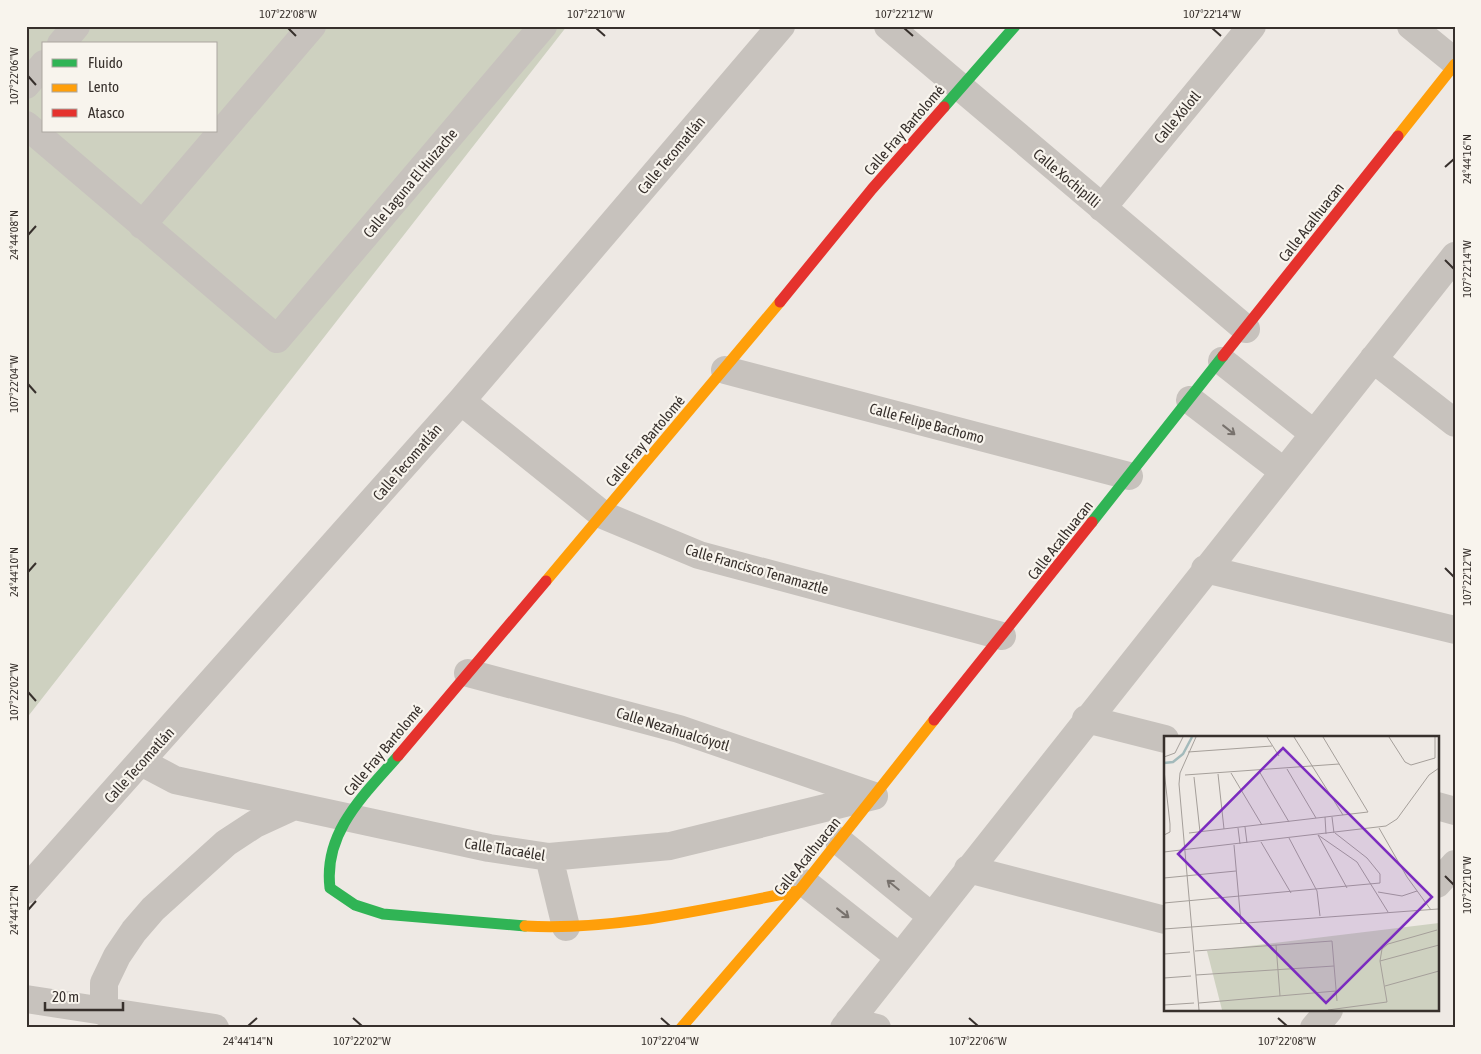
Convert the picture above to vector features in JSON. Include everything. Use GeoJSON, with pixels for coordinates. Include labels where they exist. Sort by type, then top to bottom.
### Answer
{"type":"FeatureCollection","features":[{"type":"Feature","properties":{"kind":"street"},"geometry":{"type":"LineString","coordinates":[[63,42],[76,26]]}},
{"type":"Feature","properties":{"kind":"street"},"geometry":{"type":"LineString","coordinates":[[26,125],[142,225],[312,26]]}},
{"type":"Feature","properties":{"kind":"street","name":"Calle Tecomatlán"},"geometry":{"type":"LineString","coordinates":[[26,890],[461,401],[781,26]]}},
{"type":"Feature","properties":{"kind":"street","name":"Calle Xochipilli"},"geometry":{"type":"LineString","coordinates":[[888,26],[1246,330]]}},
{"type":"Feature","properties":{"kind":"street","name":"Calle Fray Bartolomé"},"geometry":{"type":"LineString","coordinates":[[566,927],[373,913],[340,899],[330,888],[328,863],[335,840],[347,816],[725,370],[872,189],[1015,26]]}},
{"type":"Feature","properties":{"kind":"street","name":"Calle Xólotl"},"geometry":{"type":"LineString","coordinates":[[1102,208],[1252,26]]}},
{"type":"Feature","properties":{"kind":"street"},"geometry":{"type":"LineString","coordinates":[[1411,26],[1455,63]]}},
{"type":"Feature","properties":{"kind":"street","name":"Calle Laguna El Huizache"},"geometry":{"type":"LineString","coordinates":[[142,225],[277,339],[536,29]]}},
{"type":"Feature","properties":{"kind":"street","name":"Calle Acalhuacan"},"geometry":{"type":"LineString","coordinates":[[681,1028],[839,841],[1222,361],[1455,63]]}},
{"type":"Feature","properties":{"kind":"street"},"geometry":{"type":"LineString","coordinates":[[26,85],[42,66]]}},
{"type":"Feature","properties":{"kind":"street"},"geometry":{"type":"LineString","coordinates":[[846,1024],[1455,256]]}},
{"type":"Feature","properties":{"kind":"street"},"geometry":{"type":"LineString","coordinates":[[1373,359],[1455,423]]}},
{"type":"Feature","properties":{"kind":"street"},"geometry":{"type":"LineString","coordinates":[[1222,361],[1313,433]]}},
{"type":"Feature","properties":{"kind":"street","name":"Calle Felipe Bachomo"},"geometry":{"type":"LineString","coordinates":[[725,370],[1130,476]]}},
{"type":"Feature","properties":{"kind":"street"},"geometry":{"type":"LineString","coordinates":[[1190,400],[1283,472]]}},
{"type":"Feature","properties":{"kind":"street","name":"Calle Francisco Tenamaztle"},"geometry":{"type":"LineString","coordinates":[[461,401],[603,515],[699,555],[1002,636]]}},
{"type":"Feature","properties":{"kind":"street"},"geometry":{"type":"LineString","coordinates":[[1205,569],[1455,630]]}},
{"type":"Feature","properties":{"kind":"street","name":"Calle Nezahualcóyotl"},"geometry":{"type":"LineString","coordinates":[[468,673],[679,728],[874,796]]}},
{"type":"Feature","properties":{"kind":"street"},"geometry":{"type":"LineString","coordinates":[[1086,719],[1164,739]]}},
{"type":"Feature","properties":{"kind":"street","name":"Calle Tlacaélel"},"geometry":{"type":"LineString","coordinates":[[141,762],[174,780],[489,848],[549,857],[670,846],[874,796]]}},
{"type":"Feature","properties":{"kind":"street"},"geometry":{"type":"LineString","coordinates":[[1438,806],[1455,811]]}},
{"type":"Feature","properties":{"kind":"street"},"geometry":{"type":"LineString","coordinates":[[104,1012],[104,983],[107,976],[117,956],[134,931],[153,909],[226,843],[255,824],[292,807]]}},
{"type":"Feature","properties":{"kind":"street"},"geometry":{"type":"LineString","coordinates":[[839,841],[931,916]]}},
{"type":"Feature","properties":{"kind":"street"},"geometry":{"type":"LineString","coordinates":[[549,857],[566,927],[639,920],[802,887],[899,957]]}},
{"type":"Feature","properties":{"kind":"street"},"geometry":{"type":"LineString","coordinates":[[1438,883],[1455,864]]}},
{"type":"Feature","properties":{"kind":"street"},"geometry":{"type":"LineString","coordinates":[[968,869],[1164,920]]}},
{"type":"Feature","properties":{"kind":"street"},"geometry":{"type":"LineString","coordinates":[[26,999],[216,1028]]}},
{"type":"Feature","properties":{"kind":"street"},"geometry":{"type":"LineString","coordinates":[[1314,1028],[1327,1012]]}},
{"type":"Feature","properties":{"kind":"street"},"geometry":{"type":"LineString","coordinates":[[846,1024],[877,1028]]}},
{"type":"Feature","properties":{"kind":"green space"},"geometry":{"type":"Polygon","coordinates":[[[26,26],[567,26],[26,719],[26,26]]]}},
{"type":"Feature","properties":{"kind":"traffic: fast"},"geometry":{"type":"LineString","coordinates":[[944,107],[1015,26]]}},
{"type":"Feature","properties":{"kind":"traffic: fast"},"geometry":{"type":"LineString","coordinates":[[1092,522],[1223,356]]}},
{"type":"Feature","properties":{"kind":"traffic: fast"},"geometry":{"type":"LineString","coordinates":[[398,756],[360,800],[340,832],[333,849],[330,868],[330,888],[355,905],[383,914],[525,926]]}},
{"type":"Feature","properties":{"kind":"traffic: slow"},"geometry":{"type":"LineString","coordinates":[[1398,136],[1455,64]]}},
{"type":"Feature","properties":{"kind":"traffic: slow"},"geometry":{"type":"LineString","coordinates":[[546,581],[780,302]]}},
{"type":"Feature","properties":{"kind":"traffic: slow"},"geometry":{"type":"LineString","coordinates":[[681,1028],[799,891],[934,720]]}},
{"type":"Feature","properties":{"kind":"traffic: slow"},"geometry":{"type":"LineString","coordinates":[[525,926],[559,927],[628,922],[799,891]]}},
{"type":"Feature","properties":{"kind":"traffic: jam"},"geometry":{"type":"LineString","coordinates":[[780,302],[872,189],[944,107]]}},
{"type":"Feature","properties":{"kind":"traffic: jam"},"geometry":{"type":"LineString","coordinates":[[1223,356],[1398,136]]}},
{"type":"Feature","properties":{"kind":"traffic: jam"},"geometry":{"type":"LineString","coordinates":[[934,720],[1092,522]]}},
{"type":"Feature","properties":{"kind":"traffic: jam"},"geometry":{"type":"LineString","coordinates":[[398,756],[546,581]]}}]}
